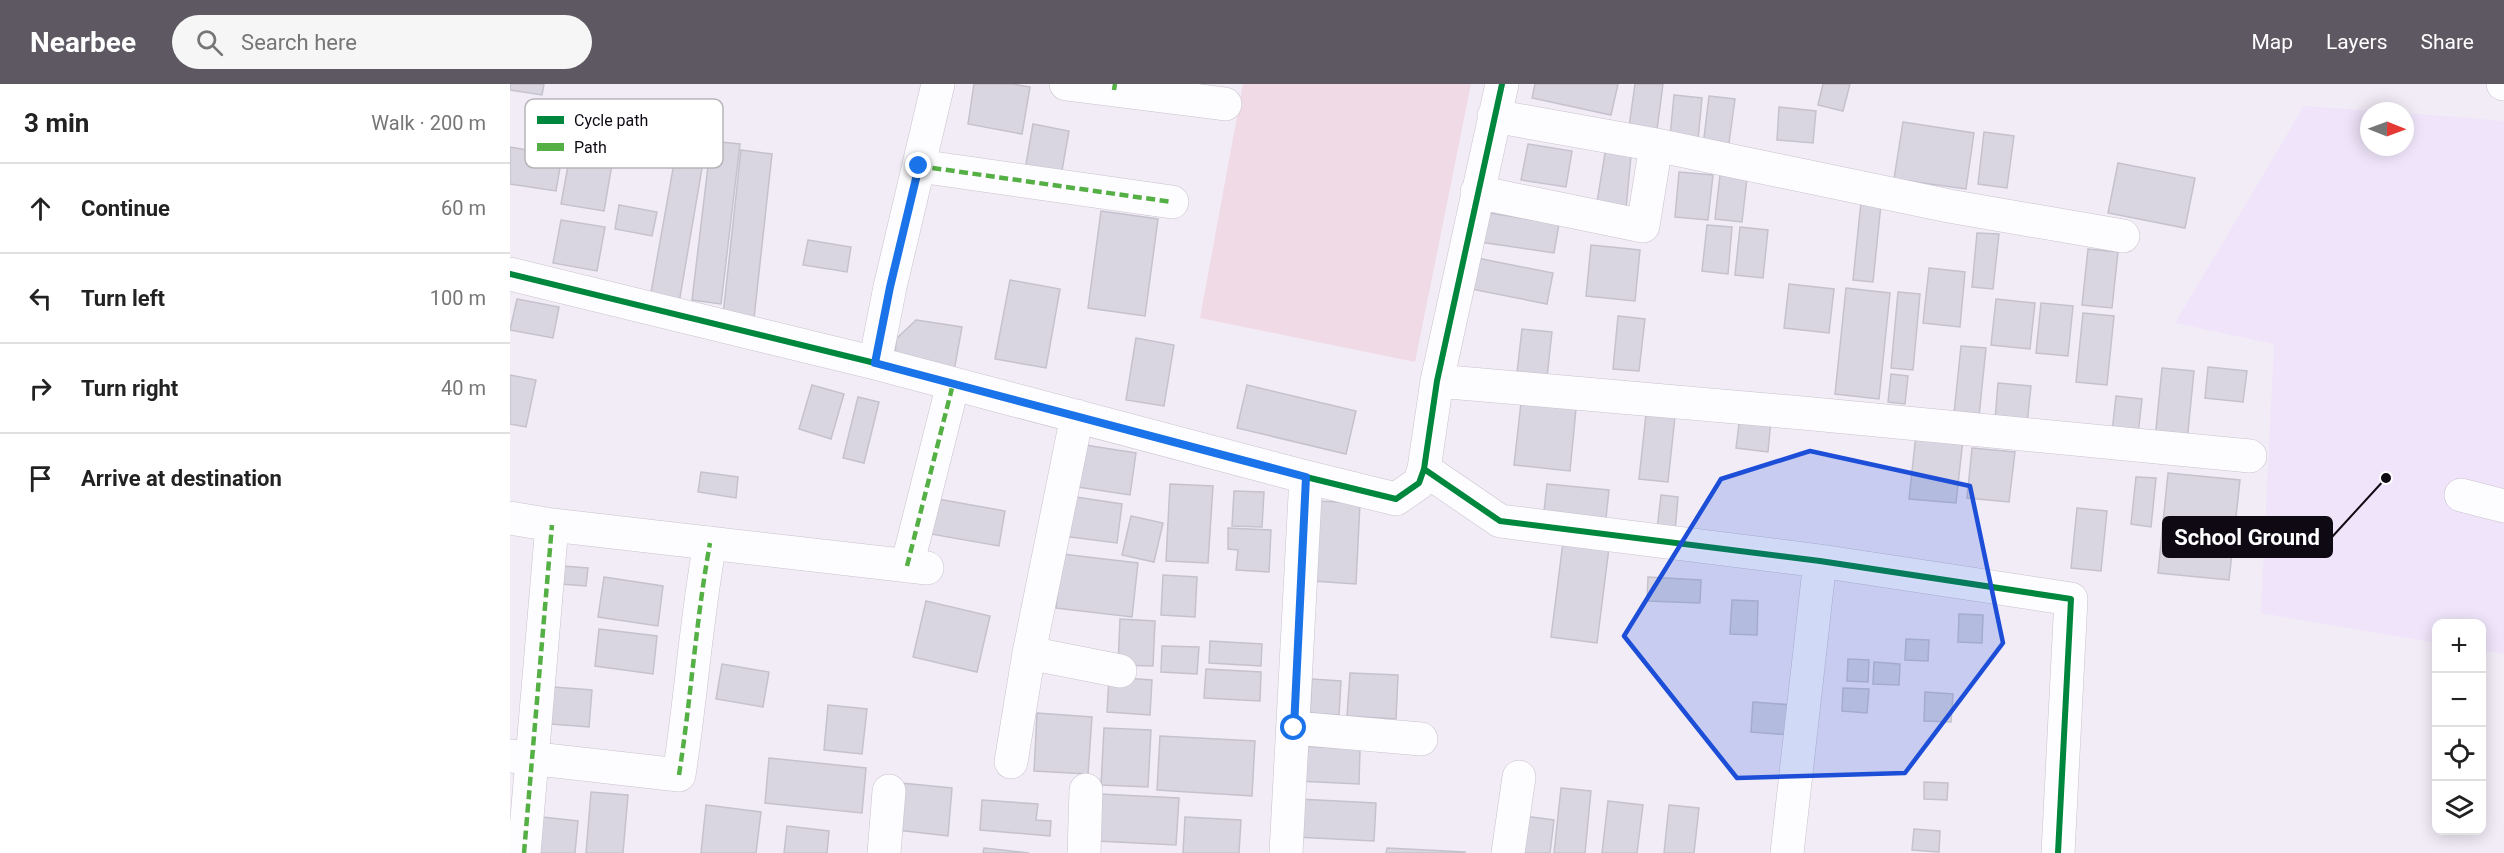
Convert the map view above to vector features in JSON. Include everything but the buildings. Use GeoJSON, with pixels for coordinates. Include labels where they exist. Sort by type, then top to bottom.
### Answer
{"type":"FeatureCollection","features":[{"type":"Feature","properties":{"kind":"street"},"geometry":{"type":"LineString","coordinates":[[875,363],[890,287],[938,84]]}},
{"type":"Feature","properties":{"kind":"street"},"geometry":{"type":"LineString","coordinates":[[1066,84],[1115,87],[1225,104]]}},
{"type":"Feature","properties":{"kind":"street"},"geometry":{"type":"LineString","coordinates":[[510,274],[875,363],[1396,499],[1419,483],[1424,469],[1437,381],[1502,84]]}},
{"type":"Feature","properties":{"kind":"street"},"geometry":{"type":"LineString","coordinates":[[1494,116],[1656,145],[1948,206],[2123,236]]}},
{"type":"Feature","properties":{"kind":"street"},"geometry":{"type":"LineString","coordinates":[[1478,192],[1643,226],[1656,145]]}},
{"type":"Feature","properties":{"kind":"street"},"geometry":{"type":"LineString","coordinates":[[919,166],[1172,202]]}},
{"type":"Feature","properties":{"kind":"street"},"geometry":{"type":"LineString","coordinates":[[1437,381],[2250,456]]}},
{"type":"Feature","properties":{"kind":"street"},"geometry":{"type":"LineString","coordinates":[[510,518],[552,525],[917,567],[953,384]]}},
{"type":"Feature","properties":{"kind":"street"},"geometry":{"type":"LineString","coordinates":[[1011,762],[1029,653],[1077,416]]}},
{"type":"Feature","properties":{"kind":"street"},"geometry":{"type":"LineString","coordinates":[[1424,469],[1500,521],[1820,561],[2071,599],[2058,853]]}},
{"type":"Feature","properties":{"kind":"street"},"geometry":{"type":"LineString","coordinates":[[1286,853],[1306,477]]}},
{"type":"Feature","properties":{"kind":"street"},"geometry":{"type":"LineString","coordinates":[[2461,495],[2504,506]]}},
{"type":"Feature","properties":{"kind":"street"},"geometry":{"type":"LineString","coordinates":[[524,853],[520,756],[552,525]]}},
{"type":"Feature","properties":{"kind":"street"},"geometry":{"type":"LineString","coordinates":[[520,756],[679,775],[690,702],[700,599],[710,543]]}},
{"type":"Feature","properties":{"kind":"street"},"geometry":{"type":"LineString","coordinates":[[1787,853],[1820,561]]}},
{"type":"Feature","properties":{"kind":"street"},"geometry":{"type":"LineString","coordinates":[[1029,653],[1120,671]]}},
{"type":"Feature","properties":{"kind":"street"},"geometry":{"type":"LineString","coordinates":[[1294,728],[1421,739]]}},
{"type":"Feature","properties":{"kind":"street"},"geometry":{"type":"LineString","coordinates":[[1508,853],[1519,777]]}},
{"type":"Feature","properties":{"kind":"street"},"geometry":{"type":"LineString","coordinates":[[1084,853],[1086,790]]}},
{"type":"Feature","properties":{"kind":"street"},"geometry":{"type":"LineString","coordinates":[[884,853],[889,791]]}},
{"type":"Feature","properties":{"kind":"highlighted area"},"geometry":{"type":"Polygon","coordinates":[[[1810,451],[1970,486],[2003,643],[1905,773],[1737,778],[1624,636],[1721,479],[1810,451]]]}},
{"type":"Feature","properties":{"kind":"shaded area"},"geometry":{"type":"Polygon","coordinates":[[[1243,84],[1471,84],[1415,362],[1200,318],[1243,84]]]}},
{"type":"Feature","properties":{"kind":"shaded area"},"geometry":{"type":"Polygon","coordinates":[[[2304,106],[2360,110],[2360,156],[2414,156],[2414,114],[2504,121],[2504,654],[2486,652],[2486,619],[2432,619],[2432,642],[2261,613],[2274,344],[2175,323],[2304,106]]]}},
{"type":"Feature","properties":{"kind":"marked path"},"geometry":{"type":"LineString","coordinates":[[1114,90],[1115,84]]}},
{"type":"Feature","properties":{"kind":"marked path"},"geometry":{"type":"LineString","coordinates":[[919,166],[1172,202]]}},
{"type":"Feature","properties":{"kind":"marked path"},"geometry":{"type":"LineString","coordinates":[[907,566],[953,384]]}},
{"type":"Feature","properties":{"kind":"marked path"},"geometry":{"type":"LineString","coordinates":[[524,853],[552,525]]}},
{"type":"Feature","properties":{"kind":"marked path"},"geometry":{"type":"LineString","coordinates":[[679,775],[710,543]]}},
{"type":"Feature","properties":{"kind":"cycle path"},"geometry":{"type":"LineString","coordinates":[[510,274],[875,363],[1396,499],[1419,483],[1424,469],[1437,381],[1502,84]]}},
{"type":"Feature","properties":{"kind":"cycle path"},"geometry":{"type":"LineString","coordinates":[[1424,469],[1500,521],[1820,561],[2071,599],[2058,853]]}},
{"type":"Feature","properties":{"kind":"place","name":"School Ground"},"geometry":{"type":"Point","coordinates":[2386,478]}},
{"type":"Feature","properties":{"kind":"route"},"geometry":{"type":"LineString","coordinates":[[919,166],[890,287],[875,363],[1306,477],[1294,728]]}}]}
